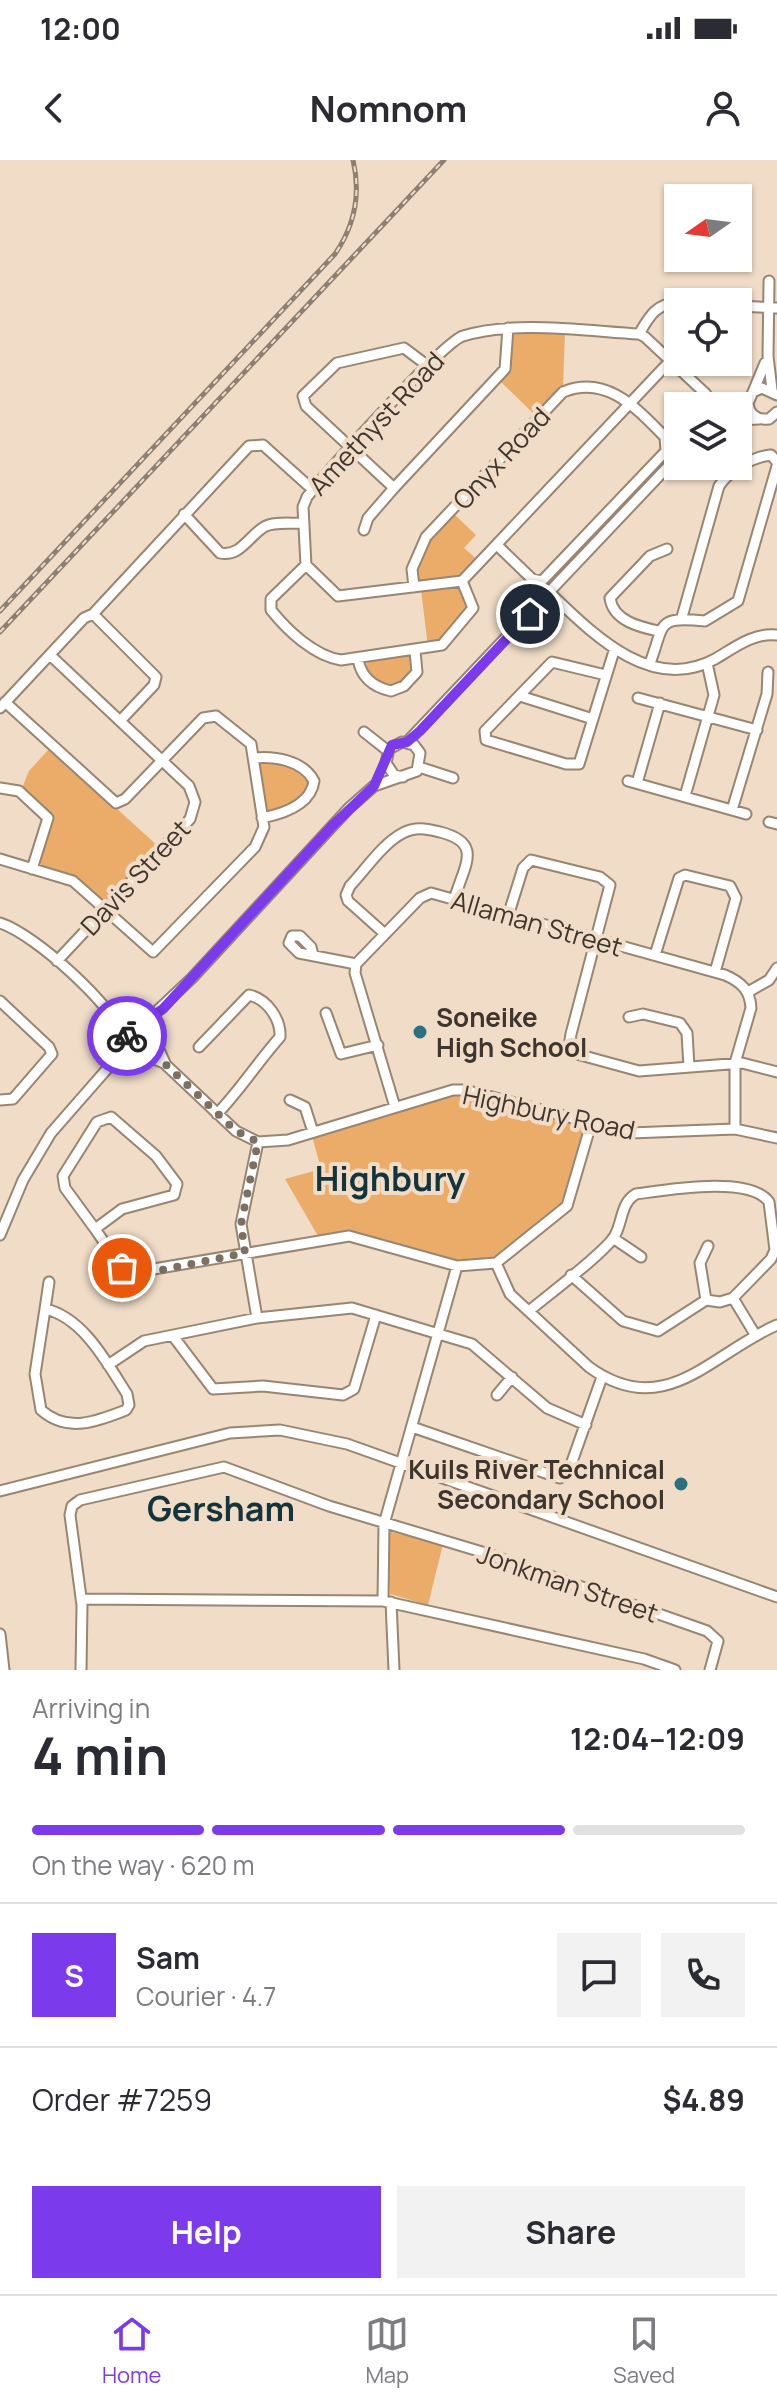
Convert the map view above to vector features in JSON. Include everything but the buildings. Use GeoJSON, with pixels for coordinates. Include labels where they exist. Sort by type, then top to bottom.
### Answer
{"type":"FeatureCollection","features":[{"type":"Feature","properties":{"kind":"street"},"geometry":{"type":"LineString","coordinates":[[753,392],[762,388],[774,392],[768,356],[772,308],[769,281]]}},
{"type":"Feature","properties":{"kind":"street"},"geometry":{"type":"LineString","coordinates":[[664,305],[652,313],[639,334],[664,356]]}},
{"type":"Feature","properties":{"kind":"street"},"geometry":{"type":"LineString","coordinates":[[752,307],[772,308]]}},
{"type":"Feature","properties":{"kind":"street"},"geometry":{"type":"LineString","coordinates":[[364,530],[368,518],[394,488],[505,369],[508,328]]}},
{"type":"Feature","properties":{"kind":"street","name":"Amethyst Road"},"geometry":{"type":"LineString","coordinates":[[306,565],[304,503],[351,448],[458,338],[508,328],[639,334]]}},
{"type":"Feature","properties":{"kind":"street"},"geometry":{"type":"LineString","coordinates":[[394,488],[306,406],[303,396],[306,389],[337,363],[394,349],[408,349],[428,366]]}},
{"type":"Feature","properties":{"kind":"street"},"geometry":{"type":"LineString","coordinates":[[753,392],[768,356]]}},
{"type":"Feature","properties":{"kind":"street"},"geometry":{"type":"LineString","coordinates":[[462,581],[473,603],[471,614],[442,645],[415,651],[358,659],[330,657],[296,636],[271,610],[271,599],[306,565],[338,596],[462,581],[664,367]]}},
{"type":"Feature","properties":{"kind":"street"},"geometry":{"type":"LineString","coordinates":[[686,376],[704,392]]}},
{"type":"Feature","properties":{"kind":"street","name":"Onyx Road"},"geometry":{"type":"LineString","coordinates":[[414,587],[412,569],[426,537],[563,392],[572,389],[613,392],[630,404]]}},
{"type":"Feature","properties":{"kind":"street"},"geometry":{"type":"LineString","coordinates":[[498,546],[538,581],[553,571],[666,451],[665,437],[630,404]]}},
{"type":"Feature","properties":{"kind":"street"},"geometry":{"type":"LineString","coordinates":[[752,419],[776,413]]}},
{"type":"Feature","properties":{"kind":"street"},"geometry":{"type":"LineString","coordinates":[[752,414],[759,419]]}},
{"type":"Feature","properties":{"kind":"street"},"geometry":{"type":"LineString","coordinates":[[0,859],[73,881],[149,951],[158,950],[260,842],[262,818],[251,744],[246,737],[209,715],[124,801],[112,802],[3,705],[93,614],[249,446],[263,445],[313,490]]}},
{"type":"Feature","properties":{"kind":"street"},"geometry":{"type":"LineString","coordinates":[[667,549],[650,556],[610,598],[611,606],[629,623],[658,631],[682,617],[705,621],[738,601],[777,464],[771,455],[731,472],[719,486],[682,617]]}},
{"type":"Feature","properties":{"kind":"street"},"geometry":{"type":"LineString","coordinates":[[0,1235],[23,1180],[51,1133],[112,1066],[127,1043],[128,1033],[159,1012],[342,816],[374,786],[387,765],[388,751],[397,743],[407,742],[430,721],[664,471]]}},
{"type":"Feature","properties":{"kind":"street"},"geometry":{"type":"LineString","coordinates":[[184,514],[220,553],[228,554],[236,552],[264,527],[303,523]]}},
{"type":"Feature","properties":{"kind":"street"},"geometry":{"type":"LineString","coordinates":[[550,593],[614,651],[684,672],[762,634],[777,635]]}},
{"type":"Feature","properties":{"kind":"street"},"geometry":{"type":"LineString","coordinates":[[93,614],[156,677],[154,685],[120,721]]}},
{"type":"Feature","properties":{"kind":"street"},"geometry":{"type":"LineString","coordinates":[[650,663],[658,631]]}},
{"type":"Feature","properties":{"kind":"street"},"geometry":{"type":"LineString","coordinates":[[358,659],[367,680],[391,691],[404,686],[417,672],[415,651]]}},
{"type":"Feature","properties":{"kind":"street"},"geometry":{"type":"LineString","coordinates":[[606,675],[554,661],[485,731],[487,742],[574,765],[581,762],[614,651]]}},
{"type":"Feature","properties":{"kind":"street","name":"Davis Street"},"geometry":{"type":"LineString","coordinates":[[50,655],[192,790],[195,802],[192,815],[57,961]]}},
{"type":"Feature","properties":{"kind":"street"},"geometry":{"type":"LineString","coordinates":[[685,796],[714,687],[707,663]]}},
{"type":"Feature","properties":{"kind":"street"},"geometry":{"type":"LineString","coordinates":[[732,810],[767,694],[768,672]]}},
{"type":"Feature","properties":{"kind":"street"},"geometry":{"type":"LineString","coordinates":[[520,696],[593,719]]}},
{"type":"Feature","properties":{"kind":"street"},"geometry":{"type":"LineString","coordinates":[[638,698],[757,730]]}},
{"type":"Feature","properties":{"kind":"street"},"geometry":{"type":"LineString","coordinates":[[660,703],[633,782],[746,814]]}},
{"type":"Feature","properties":{"kind":"street"},"geometry":{"type":"LineString","coordinates":[[417,749],[430,721]]}},
{"type":"Feature","properties":{"kind":"street"},"geometry":{"type":"LineString","coordinates":[[364,732],[388,751]]}},
{"type":"Feature","properties":{"kind":"street"},"geometry":{"type":"LineString","coordinates":[[374,786],[403,777],[419,767],[421,758],[417,749],[407,742]]}},
{"type":"Feature","properties":{"kind":"street"},"geometry":{"type":"LineString","coordinates":[[254,758],[282,758],[309,773],[314,781],[312,790],[292,809],[262,818]]}},
{"type":"Feature","properties":{"kind":"street"},"geometry":{"type":"LineString","coordinates":[[387,765],[394,775],[403,777]]}},
{"type":"Feature","properties":{"kind":"street"},"geometry":{"type":"LineString","coordinates":[[419,767],[453,778]]}},
{"type":"Feature","properties":{"kind":"street"},"geometry":{"type":"LineString","coordinates":[[0,788],[19,791],[48,818],[32,869]]}},
{"type":"Feature","properties":{"kind":"street"},"geometry":{"type":"LineString","coordinates":[[385,934],[348,901],[346,895],[350,886],[401,834],[423,828],[463,840],[468,853],[454,900]]}},
{"type":"Feature","properties":{"kind":"street"},"geometry":{"type":"LineString","coordinates":[[508,916],[528,861],[538,860],[605,878],[610,885],[571,1034],[571,1050],[639,1071],[735,1063],[777,1072]]}},
{"type":"Feature","properties":{"kind":"street"},"geometry":{"type":"LineString","coordinates":[[655,955],[679,878],[685,875],[730,886],[736,898],[715,972]]}},
{"type":"Feature","properties":{"kind":"street","name":"Allaman Street"},"geometry":{"type":"LineString","coordinates":[[356,964],[427,894],[715,972],[735,979],[748,992]]}},
{"type":"Feature","properties":{"kind":"street"},"geometry":{"type":"LineString","coordinates":[[0,923],[22,931],[114,1015],[139,1026],[154,1038],[164,1063]]}},
{"type":"Feature","properties":{"kind":"street"},"geometry":{"type":"LineString","coordinates":[[313,955],[356,964],[355,973],[395,1107]]}},
{"type":"Feature","properties":{"kind":"street"},"geometry":{"type":"LineString","coordinates":[[735,1129],[735,1063],[751,1008],[748,992],[769,980],[777,968]]}},
{"type":"Feature","properties":{"kind":"street"},"geometry":{"type":"LineString","coordinates":[[199,1047],[241,999],[249,995],[269,1008],[279,1024],[280,1037],[255,1065],[248,1083],[217,1114]]}},
{"type":"Feature","properties":{"kind":"street"},"geometry":{"type":"LineString","coordinates":[[0,1001],[49,1047],[52,1054],[11,1100],[0,1100]]}},
{"type":"Feature","properties":{"kind":"street"},"geometry":{"type":"LineString","coordinates":[[112,1066],[141,1053],[154,1038],[159,1012]]}},
{"type":"Feature","properties":{"kind":"street"},"geometry":{"type":"LineString","coordinates":[[326,1013],[335,1046],[341,1054],[378,1045]]}},
{"type":"Feature","properties":{"kind":"street"},"geometry":{"type":"LineString","coordinates":[[629,1017],[643,1014],[680,1023],[687,1033],[689,1067]]}},
{"type":"Feature","properties":{"kind":"street"},"geometry":{"type":"LineString","coordinates":[[114,1015],[127,1043],[164,1063],[236,1131],[258,1142],[241,1224],[257,1318]]}},
{"type":"Feature","properties":{"kind":"street","name":"Highbury Road"},"geometry":{"type":"LineString","coordinates":[[258,1142],[276,1142],[465,1090],[639,1134],[735,1129],[777,1138]]}},
{"type":"Feature","properties":{"kind":"street"},"geometry":{"type":"LineString","coordinates":[[290,1100],[305,1107],[313,1132]]}},
{"type":"Feature","properties":{"kind":"street"},"geometry":{"type":"LineString","coordinates":[[95,1229],[122,1209],[168,1198],[178,1190],[170,1170],[111,1117],[97,1122],[63,1176],[65,1188],[122,1268],[137,1275],[349,1236],[457,1266],[496,1263],[510,1255],[567,1206],[591,1124]]}},
{"type":"Feature","properties":{"kind":"street"},"geometry":{"type":"LineString","coordinates":[[529,1311],[613,1238],[627,1201],[640,1193],[729,1186],[762,1195],[774,1210],[774,1260],[733,1298],[706,1300],[663,1328],[648,1331],[623,1321],[571,1275]]}},
{"type":"Feature","properties":{"kind":"street"},"geometry":{"type":"LineString","coordinates":[[613,1238],[641,1257]]}},
{"type":"Feature","properties":{"kind":"street"},"geometry":{"type":"LineString","coordinates":[[706,1300],[700,1263],[708,1246]]}},
{"type":"Feature","properties":{"kind":"street"},"geometry":{"type":"LineString","coordinates":[[496,1263],[510,1294],[602,1377],[640,1390],[660,1388],[688,1377],[777,1325]]}},
{"type":"Feature","properties":{"kind":"street"},"geometry":{"type":"LineString","coordinates":[[394,1670],[384,1524],[457,1266]]}},
{"type":"Feature","properties":{"kind":"street"},"geometry":{"type":"LineString","coordinates":[[45,1309],[56,1311],[74,1324],[108,1365],[129,1400],[126,1410],[72,1424],[52,1419],[39,1406],[35,1374],[49,1282]]}},
{"type":"Feature","properties":{"kind":"street"},"geometry":{"type":"LineString","coordinates":[[733,1298],[756,1336]]}},
{"type":"Feature","properties":{"kind":"street"},"geometry":{"type":"LineString","coordinates":[[108,1365],[140,1343],[257,1318],[337,1307],[376,1315],[483,1350],[547,1408],[586,1425]]}},
{"type":"Feature","properties":{"kind":"street"},"geometry":{"type":"LineString","coordinates":[[173,1336],[213,1389],[263,1386],[343,1395],[354,1389],[376,1315]]}},
{"type":"Feature","properties":{"kind":"street"},"geometry":{"type":"LineString","coordinates":[[497,1395],[512,1377]]}},
{"type":"Feature","properties":{"kind":"street"},"geometry":{"type":"LineString","coordinates":[[412,1427],[560,1478],[568,1473],[602,1377]]}},
{"type":"Feature","properties":{"kind":"street"},"geometry":{"type":"LineString","coordinates":[[0,1491],[185,1443],[257,1430],[325,1437],[777,1597]]}},
{"type":"Feature","properties":{"kind":"street"},"geometry":{"type":"LineString","coordinates":[[81,1670],[81,1599],[70,1512],[77,1501],[224,1467],[384,1524]]}},
{"type":"Feature","properties":{"kind":"street","name":"Jonkman Street"},"geometry":{"type":"LineString","coordinates":[[384,1524],[482,1552],[707,1631],[718,1641],[710,1670]]}},
{"type":"Feature","properties":{"kind":"street"},"geometry":{"type":"LineString","coordinates":[[81,1599],[387,1601],[644,1659],[675,1670]]}},
{"type":"Feature","properties":{"kind":"street"},"geometry":{"type":"LineString","coordinates":[[0,1634],[4,1670]]}},
{"type":"Feature","properties":{"kind":"shaded area"},"geometry":{"type":"Polygon","coordinates":[[[520,331],[565,333],[563,388],[536,416],[499,380],[511,337],[520,331]]]}},
{"type":"Feature","properties":{"kind":"shaded area"},"geometry":{"type":"Polygon","coordinates":[[[453,513],[476,535],[464,548],[479,561],[463,577],[419,583],[414,571],[428,539],[453,513]]]}},
{"type":"Feature","properties":{"kind":"shaded area"},"geometry":{"type":"Polygon","coordinates":[[[461,587],[471,609],[439,643],[428,647],[421,590],[461,587]]]}},
{"type":"Feature","properties":{"kind":"shaded area"},"geometry":{"type":"Polygon","coordinates":[[[407,655],[414,659],[415,669],[401,685],[390,688],[365,675],[367,661],[407,655]]]}},
{"type":"Feature","properties":{"kind":"shaded area"},"geometry":{"type":"Polygon","coordinates":[[[50,748],[159,847],[107,901],[43,868],[39,862],[51,819],[22,788],[29,771],[50,748]]]}},
{"type":"Feature","properties":{"kind":"shaded area"},"geometry":{"type":"Polygon","coordinates":[[[261,761],[282,761],[308,776],[310,788],[291,807],[268,812],[258,767],[261,761]]]}},
{"type":"Feature","properties":{"kind":"shaded area"},"geometry":{"type":"Polygon","coordinates":[[[454,1094],[583,1127],[585,1131],[565,1204],[501,1258],[460,1263],[344,1233],[318,1236],[285,1179],[321,1169],[312,1136],[454,1094]]]}},
{"type":"Feature","properties":{"kind":"shaded area"},"geometry":{"type":"Polygon","coordinates":[[[391,1532],[443,1544],[428,1605],[390,1594],[388,1536],[391,1532]]]}},
{"type":"Feature","properties":{"kind":"railway"},"geometry":{"type":"LineString","coordinates":[[0,611],[335,254],[352,220],[356,197],[353,160]]}},
{"type":"Feature","properties":{"kind":"railway"},"geometry":{"type":"LineString","coordinates":[[0,632],[444,160]]}},
{"type":"Feature","properties":{"kind":"way so far"},"geometry":{"type":"LineString","coordinates":[[122,1268],[137,1275],[245,1253],[241,1224],[258,1142],[236,1131],[164,1063],[145,1053],[133,1052],[127,1036]]}},
{"type":"Feature","properties":{"kind":"place","name":"Soneike High School"},"geometry":{"type":"Point","coordinates":[420,1032]}},
{"type":"Feature","properties":{"kind":"place","name":"Kuils River Technical Secondary School"},"geometry":{"type":"Point","coordinates":[681,1484]}},
{"type":"Feature","properties":{"kind":"district","name":"Highbury"},"geometry":{"type":"Point","coordinates":[390,1178]}},
{"type":"Feature","properties":{"kind":"district","name":"Gersham"},"geometry":{"type":"Point","coordinates":[221,1508]}},
{"type":"Feature","properties":{"kind":"route"},"geometry":{"type":"LineString","coordinates":[[127,1036],[134,1027],[141,1026],[163,1009],[334,824],[379,781],[392,745],[407,742],[420,731],[530,614]]}}]}
